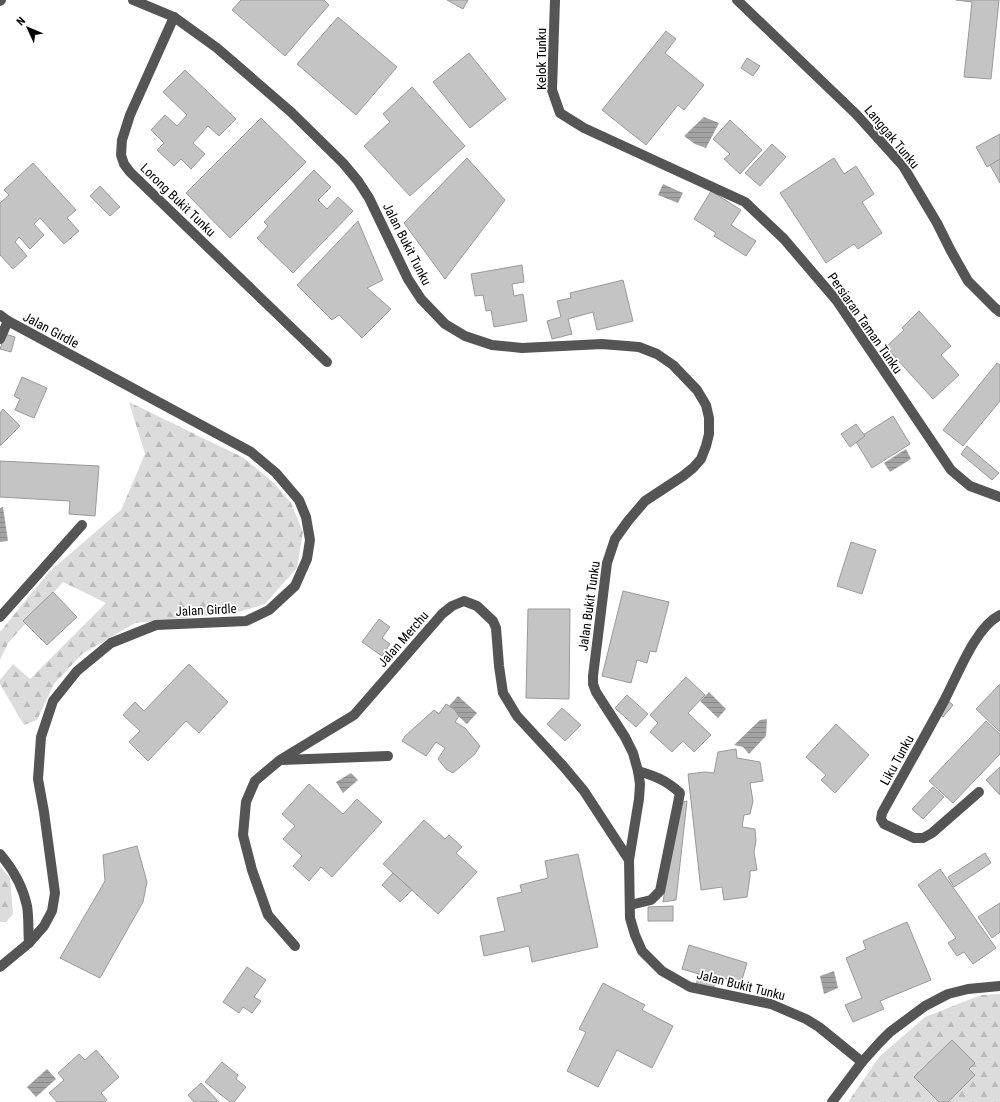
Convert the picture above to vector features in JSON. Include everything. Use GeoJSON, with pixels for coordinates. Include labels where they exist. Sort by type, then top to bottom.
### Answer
{"type":"FeatureCollection","features":[{"type":"Feature","properties":{"kind":"street","name":"Jalan Bukit Tunku"},"geometry":{"type":"LineString","coordinates":[[134,0],[174,17],[217,48],[291,112],[343,163],[358,181],[369,198],[408,279],[421,299],[445,324],[465,336],[492,345],[522,348],[602,344],[639,347],[657,354],[673,365],[698,390],[706,405],[709,418],[709,434],[700,459],[683,476],[645,500],[615,539],[607,564],[593,684],[596,692],[625,737],[633,753],[638,771],[640,784],[639,799],[629,860],[630,918],[642,951],[662,971],[690,987],[771,1004],[792,1012],[819,1027],[862,1062]]}},
{"type":"Feature","properties":{"kind":"street","name":"Kelok Tunku"},"geometry":{"type":"LineString","coordinates":[[555,0],[552,90],[560,113],[584,128]]}},
{"type":"Feature","properties":{"kind":"street","name":"Langgak Tunku"},"geometry":{"type":"LineString","coordinates":[[737,0],[856,114],[903,166],[937,223],[968,281],[1000,312]]}},
{"type":"Feature","properties":{"kind":"street","name":"Lorong Bukit Tunku"},"geometry":{"type":"LineString","coordinates":[[174,17],[130,115],[122,140],[121,155],[124,164],[130,172],[327,362]]}},
{"type":"Feature","properties":{"kind":"street","name":"Persiaran Taman Tunku"},"geometry":{"type":"LineString","coordinates":[[584,128],[745,202],[784,239],[838,302],[950,470],[970,486],[1000,497]]}},
{"type":"Feature","properties":{"kind":"street"},"geometry":{"type":"LineString","coordinates":[[0,339],[4,318]]}},
{"type":"Feature","properties":{"kind":"street","name":"Jalan Girdle"},"geometry":{"type":"LineString","coordinates":[[0,967],[29,943],[49,919],[52,911],[55,894],[38,779],[41,738],[53,701],[77,671],[111,643],[156,625],[246,620],[269,610],[295,586],[307,559],[310,540],[306,517],[299,500],[276,474],[251,452],[4,318]]}},
{"type":"Feature","properties":{"kind":"street"},"geometry":{"type":"LineString","coordinates":[[0,617],[82,526]]}},
{"type":"Feature","properties":{"kind":"street","name":"Jalan Merchu"},"geometry":{"type":"LineString","coordinates":[[295,946],[268,915],[252,870],[243,835],[246,802],[255,782],[280,760],[354,715],[442,614],[452,606],[464,601],[477,606],[493,621],[496,628],[503,693],[510,707],[584,791],[629,860]]}},
{"type":"Feature","properties":{"kind":"street","name":"Liku Tunku"},"geometry":{"type":"LineString","coordinates":[[979,792],[932,833],[923,838],[914,838],[884,824],[881,819],[882,813],[945,700],[974,643],[992,620],[1000,615]]}},
{"type":"Feature","properties":{"kind":"street"},"geometry":{"type":"LineString","coordinates":[[280,760],[388,756]]}},
{"type":"Feature","properties":{"kind":"street"},"geometry":{"type":"LineString","coordinates":[[630,904],[651,900],[660,891],[680,793],[672,785],[659,777],[638,771]]}},
{"type":"Feature","properties":{"kind":"street"},"geometry":{"type":"LineString","coordinates":[[0,854],[9,865],[19,884],[27,905],[29,943]]}},
{"type":"Feature","properties":{"kind":"street"},"geometry":{"type":"LineString","coordinates":[[832,1102],[862,1062],[890,1032],[925,1006],[948,994],[968,989],[1000,986]]}},
{"type":"Feature","properties":{"kind":"green space"},"geometry":{"type":"Polygon","coordinates":[[[129,402],[244,458],[274,483],[291,503],[303,532],[297,568],[265,604],[236,613],[135,623],[82,654],[54,684],[37,720],[24,725],[0,684],[0,680],[13,664],[30,679],[106,603],[63,582],[8,643],[0,660],[0,632],[49,572],[121,510],[145,454],[129,402]]]}},
{"type":"Feature","properties":{"kind":"green space"},"geometry":{"type":"Polygon","coordinates":[[[0,866],[10,878],[13,914],[6,922],[0,922],[0,866]]]}},
{"type":"Feature","properties":{"kind":"green space"},"geometry":{"type":"Polygon","coordinates":[[[1000,994],[1000,1102],[848,1102],[879,1057],[925,1017],[981,995],[1000,994]]]}},
{"type":"Feature","properties":{"kind":"shaded area"},"geometry":{"type":"Polygon","coordinates":[[[704,117],[719,123],[706,148],[695,144],[684,136],[704,117]]]}},
{"type":"Feature","properties":{"kind":"shaded area"},"geometry":{"type":"Polygon","coordinates":[[[663,184],[683,193],[678,203],[658,195],[663,184]]]}},
{"type":"Feature","properties":{"kind":"shaded area"},"geometry":{"type":"Polygon","coordinates":[[[906,449],[911,459],[890,472],[884,463],[906,449]]]}},
{"type":"Feature","properties":{"kind":"shaded area"},"geometry":{"type":"Polygon","coordinates":[[[3,507],[8,541],[0,542],[0,508],[3,507]]]}},
{"type":"Feature","properties":{"kind":"shaded area"},"geometry":{"type":"Polygon","coordinates":[[[709,692],[726,709],[718,718],[700,701],[709,692]]]}},
{"type":"Feature","properties":{"kind":"shaded area"},"geometry":{"type":"Polygon","coordinates":[[[458,696],[477,713],[467,724],[448,707],[458,696]]]}},
{"type":"Feature","properties":{"kind":"shaded area"},"geometry":{"type":"Polygon","coordinates":[[[767,719],[766,736],[749,754],[743,747],[734,745],[760,720],[767,719]]]}},
{"type":"Feature","properties":{"kind":"shaded area"},"geometry":{"type":"Polygon","coordinates":[[[351,773],[358,780],[343,793],[336,782],[351,773]]]}},
{"type":"Feature","properties":{"kind":"shaded area"},"geometry":{"type":"Polygon","coordinates":[[[834,971],[838,988],[824,994],[820,976],[834,971]]]}},
{"type":"Feature","properties":{"kind":"shaded area"},"geometry":{"type":"Polygon","coordinates":[[[47,1069],[56,1079],[36,1097],[27,1087],[47,1069]]]}},
{"type":"Feature","properties":{"kind":"building"},"geometry":{"type":"Polygon","coordinates":[[[241,0],[324,0],[329,5],[285,56],[232,10],[241,0]]]}},
{"type":"Feature","properties":{"kind":"building"},"geometry":{"type":"Polygon","coordinates":[[[447,0],[468,0],[463,9],[447,0]]]}},
{"type":"Feature","properties":{"kind":"building"},"geometry":{"type":"Polygon","coordinates":[[[956,0],[999,0],[991,79],[964,77],[972,2],[956,0]]]}},
{"type":"Feature","properties":{"kind":"building"},"geometry":{"type":"Polygon","coordinates":[[[338,17],[397,67],[356,115],[297,64],[338,17]]]}},
{"type":"Feature","properties":{"kind":"building"},"geometry":{"type":"Polygon","coordinates":[[[666,31],[676,39],[665,53],[704,85],[684,110],[678,105],[646,145],[602,110],[666,31]]]}},
{"type":"Feature","properties":{"kind":"building"},"geometry":{"type":"Polygon","coordinates":[[[469,53],[506,99],[470,128],[433,82],[469,53]]]}},
{"type":"Feature","properties":{"kind":"building"},"geometry":{"type":"Polygon","coordinates":[[[747,58],[760,66],[753,76],[741,68],[747,58]]]}},
{"type":"Feature","properties":{"kind":"building"},"geometry":{"type":"Polygon","coordinates":[[[185,70],[236,119],[219,136],[208,126],[193,143],[205,154],[191,169],[181,159],[174,166],[157,150],[164,143],[151,130],[165,115],[177,126],[187,115],[163,92],[185,70]]]}},
{"type":"Feature","properties":{"kind":"building"},"geometry":{"type":"Polygon","coordinates":[[[412,87],[465,146],[410,196],[364,146],[390,122],[383,114],[412,87]]]}},
{"type":"Feature","properties":{"kind":"building"},"geometry":{"type":"Polygon","coordinates":[[[261,118],[306,162],[230,238],[186,193],[261,118]]]}},
{"type":"Feature","properties":{"kind":"building"},"geometry":{"type":"Polygon","coordinates":[[[730,120],[762,150],[740,174],[724,159],[730,154],[713,139],[730,120]]]}},
{"type":"Feature","properties":{"kind":"building"},"geometry":{"type":"Polygon","coordinates":[[[1000,134],[1000,159],[987,167],[976,147],[1000,134]]]}},
{"type":"Feature","properties":{"kind":"building"},"geometry":{"type":"Polygon","coordinates":[[[772,144],[786,157],[760,186],[745,173],[772,144]]]}},
{"type":"Feature","properties":{"kind":"building"},"geometry":{"type":"Polygon","coordinates":[[[467,158],[505,200],[445,279],[404,223],[467,158]]]}},
{"type":"Feature","properties":{"kind":"building"},"geometry":{"type":"Polygon","coordinates":[[[834,158],[844,174],[856,166],[874,194],[862,202],[882,233],[858,249],[854,244],[826,263],[780,193],[834,158]]]}},
{"type":"Feature","properties":{"kind":"building"},"geometry":{"type":"Polygon","coordinates":[[[1000,159],[1000,183],[990,165],[1000,159]]]}},
{"type":"Feature","properties":{"kind":"building"},"geometry":{"type":"Polygon","coordinates":[[[33,163],[76,210],[67,218],[79,231],[64,244],[40,218],[34,224],[44,235],[30,249],[19,237],[15,242],[27,256],[13,269],[0,255],[0,203],[9,195],[4,190],[33,163]]]}},
{"type":"Feature","properties":{"kind":"building"},"geometry":{"type":"Polygon","coordinates":[[[314,170],[331,187],[318,200],[327,209],[338,197],[353,211],[293,273],[257,238],[268,226],[264,222],[314,170]]]}},
{"type":"Feature","properties":{"kind":"building"},"geometry":{"type":"Polygon","coordinates":[[[100,186],[120,207],[110,216],[90,196],[100,186]]]}},
{"type":"Feature","properties":{"kind":"building"},"geometry":{"type":"Polygon","coordinates":[[[711,191],[741,210],[731,225],[756,241],[746,256],[714,236],[716,233],[694,219],[711,191]]]}},
{"type":"Feature","properties":{"kind":"building"},"geometry":{"type":"Polygon","coordinates":[[[358,221],[383,280],[367,288],[391,309],[362,338],[339,315],[332,320],[297,285],[358,221]]]}},
{"type":"Feature","properties":{"kind":"building"},"geometry":{"type":"Polygon","coordinates":[[[522,265],[524,282],[512,284],[514,296],[523,294],[527,321],[494,327],[491,310],[486,311],[483,295],[475,296],[471,274],[522,265]]]}},
{"type":"Feature","properties":{"kind":"building"},"geometry":{"type":"Polygon","coordinates":[[[623,280],[633,321],[597,330],[593,312],[568,319],[572,334],[552,339],[547,321],[561,317],[557,301],[571,298],[570,293],[623,280]]]}},
{"type":"Feature","properties":{"kind":"building"},"geometry":{"type":"Polygon","coordinates":[[[919,311],[951,346],[941,355],[959,375],[933,399],[886,347],[904,330],[902,328],[919,311]]]}},
{"type":"Feature","properties":{"kind":"building"},"geometry":{"type":"Polygon","coordinates":[[[5,334],[15,337],[11,352],[0,349],[5,334]]]}},
{"type":"Feature","properties":{"kind":"building"},"geometry":{"type":"Polygon","coordinates":[[[997,363],[1000,365],[1000,401],[963,446],[943,430],[997,363]]]}},
{"type":"Feature","properties":{"kind":"building"},"geometry":{"type":"Polygon","coordinates":[[[22,377],[47,388],[34,418],[15,410],[20,399],[14,396],[22,377]]]}},
{"type":"Feature","properties":{"kind":"building"},"geometry":{"type":"Polygon","coordinates":[[[3,409],[20,426],[0,446],[0,413],[3,409]]]}},
{"type":"Feature","properties":{"kind":"building"},"geometry":{"type":"Polygon","coordinates":[[[893,416],[910,444],[872,468],[855,440],[893,416]]]}},
{"type":"Feature","properties":{"kind":"building"},"geometry":{"type":"Polygon","coordinates":[[[856,424],[865,436],[850,447],[841,434],[856,424]]]}},
{"type":"Feature","properties":{"kind":"building"},"geometry":{"type":"Polygon","coordinates":[[[967,446],[999,473],[992,480],[961,454],[967,446]]]}},
{"type":"Feature","properties":{"kind":"building"},"geometry":{"type":"Polygon","coordinates":[[[0,461],[99,466],[95,516],[69,514],[70,501],[0,497],[0,461]]]}},
{"type":"Feature","properties":{"kind":"building"},"geometry":{"type":"Polygon","coordinates":[[[851,542],[876,550],[862,594],[837,586],[851,542]]]}},
{"type":"Feature","properties":{"kind":"building"},"geometry":{"type":"Polygon","coordinates":[[[623,591],[669,602],[656,652],[650,651],[647,663],[637,660],[631,683],[602,676],[623,591]]]}},
{"type":"Feature","properties":{"kind":"building"},"geometry":{"type":"Polygon","coordinates":[[[53,592],[77,617],[47,645],[23,621],[53,592]]]}},
{"type":"Feature","properties":{"kind":"building"},"geometry":{"type":"Polygon","coordinates":[[[528,609],[570,609],[569,699],[526,698],[528,609]]]}},
{"type":"Feature","properties":{"kind":"building"},"geometry":{"type":"Polygon","coordinates":[[[379,619],[390,627],[382,638],[390,644],[382,656],[362,642],[379,619]]]}},
{"type":"Feature","properties":{"kind":"building"},"geometry":{"type":"Polygon","coordinates":[[[189,664],[228,702],[199,733],[186,721],[148,761],[129,742],[140,731],[123,715],[135,702],[144,711],[189,664]]]}},
{"type":"Feature","properties":{"kind":"building"},"geometry":{"type":"Polygon","coordinates":[[[686,677],[705,695],[688,713],[711,735],[694,752],[683,741],[672,752],[650,732],[658,723],[650,715],[686,677]]]}},
{"type":"Feature","properties":{"kind":"building"},"geometry":{"type":"Polygon","coordinates":[[[1000,685],[1000,732],[976,709],[1000,685]]]}},
{"type":"Feature","properties":{"kind":"building"},"geometry":{"type":"Polygon","coordinates":[[[627,695],[648,714],[636,727],[615,708],[627,695]]]}},
{"type":"Feature","properties":{"kind":"building"},"geometry":{"type":"Polygon","coordinates":[[[948,701],[953,705],[943,717],[938,713],[948,701]]]}},
{"type":"Feature","properties":{"kind":"building"},"geometry":{"type":"Polygon","coordinates":[[[446,704],[454,709],[459,716],[455,722],[465,728],[480,746],[475,754],[453,773],[446,769],[438,759],[445,748],[436,742],[426,756],[402,741],[405,736],[434,710],[439,714],[446,704]]]}},
{"type":"Feature","properties":{"kind":"building"},"geometry":{"type":"Polygon","coordinates":[[[562,708],[581,725],[565,741],[547,724],[562,708]]]}},
{"type":"Feature","properties":{"kind":"building"},"geometry":{"type":"Polygon","coordinates":[[[986,721],[1000,734],[1000,754],[953,803],[929,781],[986,721]]]}},
{"type":"Feature","properties":{"kind":"building"},"geometry":{"type":"Polygon","coordinates":[[[836,724],[869,755],[835,793],[821,780],[826,775],[806,757],[836,724]]]}},
{"type":"Feature","properties":{"kind":"building"},"geometry":{"type":"Polygon","coordinates":[[[736,749],[737,758],[760,762],[763,781],[750,783],[753,801],[750,814],[744,815],[742,827],[755,829],[756,841],[754,852],[757,870],[750,871],[747,897],[724,900],[722,887],[701,890],[688,774],[705,772],[714,773],[718,752],[736,749]]]}},
{"type":"Feature","properties":{"kind":"building"},"geometry":{"type":"Polygon","coordinates":[[[1000,767],[1000,795],[986,780],[1000,767]]]}},
{"type":"Feature","properties":{"kind":"building"},"geometry":{"type":"Polygon","coordinates":[[[309,784],[343,814],[357,799],[382,822],[332,877],[321,867],[309,881],[293,866],[302,856],[283,839],[295,826],[282,814],[309,784]]]}},
{"type":"Feature","properties":{"kind":"building"},"geometry":{"type":"Polygon","coordinates":[[[933,787],[944,797],[923,819],[912,809],[933,787]]]}},
{"type":"Feature","properties":{"kind":"building"},"geometry":{"type":"Polygon","coordinates":[[[687,801],[676,900],[663,902],[679,803],[687,801]]]}},
{"type":"Feature","properties":{"kind":"building"},"geometry":{"type":"Polygon","coordinates":[[[424,820],[445,839],[449,835],[462,847],[456,853],[477,872],[438,914],[383,864],[424,820]]]}},
{"type":"Feature","properties":{"kind":"building"},"geometry":{"type":"Polygon","coordinates":[[[137,846],[147,882],[143,902],[100,978],[60,958],[105,881],[103,855],[137,846]]]}},
{"type":"Feature","properties":{"kind":"building"},"geometry":{"type":"Polygon","coordinates":[[[985,853],[991,863],[954,887],[948,877],[985,853]]]}},
{"type":"Feature","properties":{"kind":"building"},"geometry":{"type":"Polygon","coordinates":[[[578,854],[598,947],[532,962],[529,946],[484,956],[480,936],[505,931],[497,898],[522,892],[520,885],[548,878],[545,861],[578,854]]]}},
{"type":"Feature","properties":{"kind":"building"},"geometry":{"type":"Polygon","coordinates":[[[940,869],[996,948],[973,964],[964,952],[957,956],[948,943],[956,938],[918,885],[940,869]]]}},
{"type":"Feature","properties":{"kind":"building"},"geometry":{"type":"Polygon","coordinates":[[[393,873],[412,890],[400,902],[382,885],[393,873]]]}},
{"type":"Feature","properties":{"kind":"building"},"geometry":{"type":"Polygon","coordinates":[[[1000,903],[1000,932],[992,938],[978,917],[1000,903]]]}},
{"type":"Feature","properties":{"kind":"building"},"geometry":{"type":"Polygon","coordinates":[[[673,906],[673,921],[648,921],[648,907],[673,906]]]}},
{"type":"Feature","properties":{"kind":"building"},"geometry":{"type":"Polygon","coordinates":[[[907,922],[931,980],[880,1001],[884,1009],[853,1022],[845,1005],[862,998],[846,958],[866,949],[863,941],[907,922]]]}},
{"type":"Feature","properties":{"kind":"building"},"geometry":{"type":"Polygon","coordinates":[[[689,945],[747,963],[741,983],[717,976],[713,990],[696,985],[699,974],[682,969],[689,945]]]}},
{"type":"Feature","properties":{"kind":"building"},"geometry":{"type":"Polygon","coordinates":[[[247,967],[266,980],[254,997],[261,1001],[252,1013],[243,1007],[239,1013],[223,1002],[247,967]]]}},
{"type":"Feature","properties":{"kind":"building"},"geometry":{"type":"Polygon","coordinates":[[[603,983],[645,1005],[642,1010],[673,1026],[652,1068],[617,1050],[598,1087],[567,1071],[586,1032],[579,1029],[603,983]]]}},
{"type":"Feature","properties":{"kind":"building"},"geometry":{"type":"Polygon","coordinates":[[[952,1040],[975,1063],[969,1069],[975,1075],[948,1102],[939,1102],[914,1077],[952,1040]]]}},
{"type":"Feature","properties":{"kind":"building"},"geometry":{"type":"Polygon","coordinates":[[[96,1050],[119,1077],[101,1093],[107,1100],[105,1102],[57,1102],[49,1093],[64,1080],[58,1073],[79,1054],[85,1060],[96,1050]]]}},
{"type":"Feature","properties":{"kind":"building"},"geometry":{"type":"Polygon","coordinates":[[[222,1062],[238,1075],[236,1079],[246,1087],[234,1102],[230,1102],[205,1082],[222,1062]]]}},
{"type":"Feature","properties":{"kind":"building"},"geometry":{"type":"Polygon","coordinates":[[[201,1083],[219,1102],[194,1102],[188,1095],[201,1083]]]}}]}
